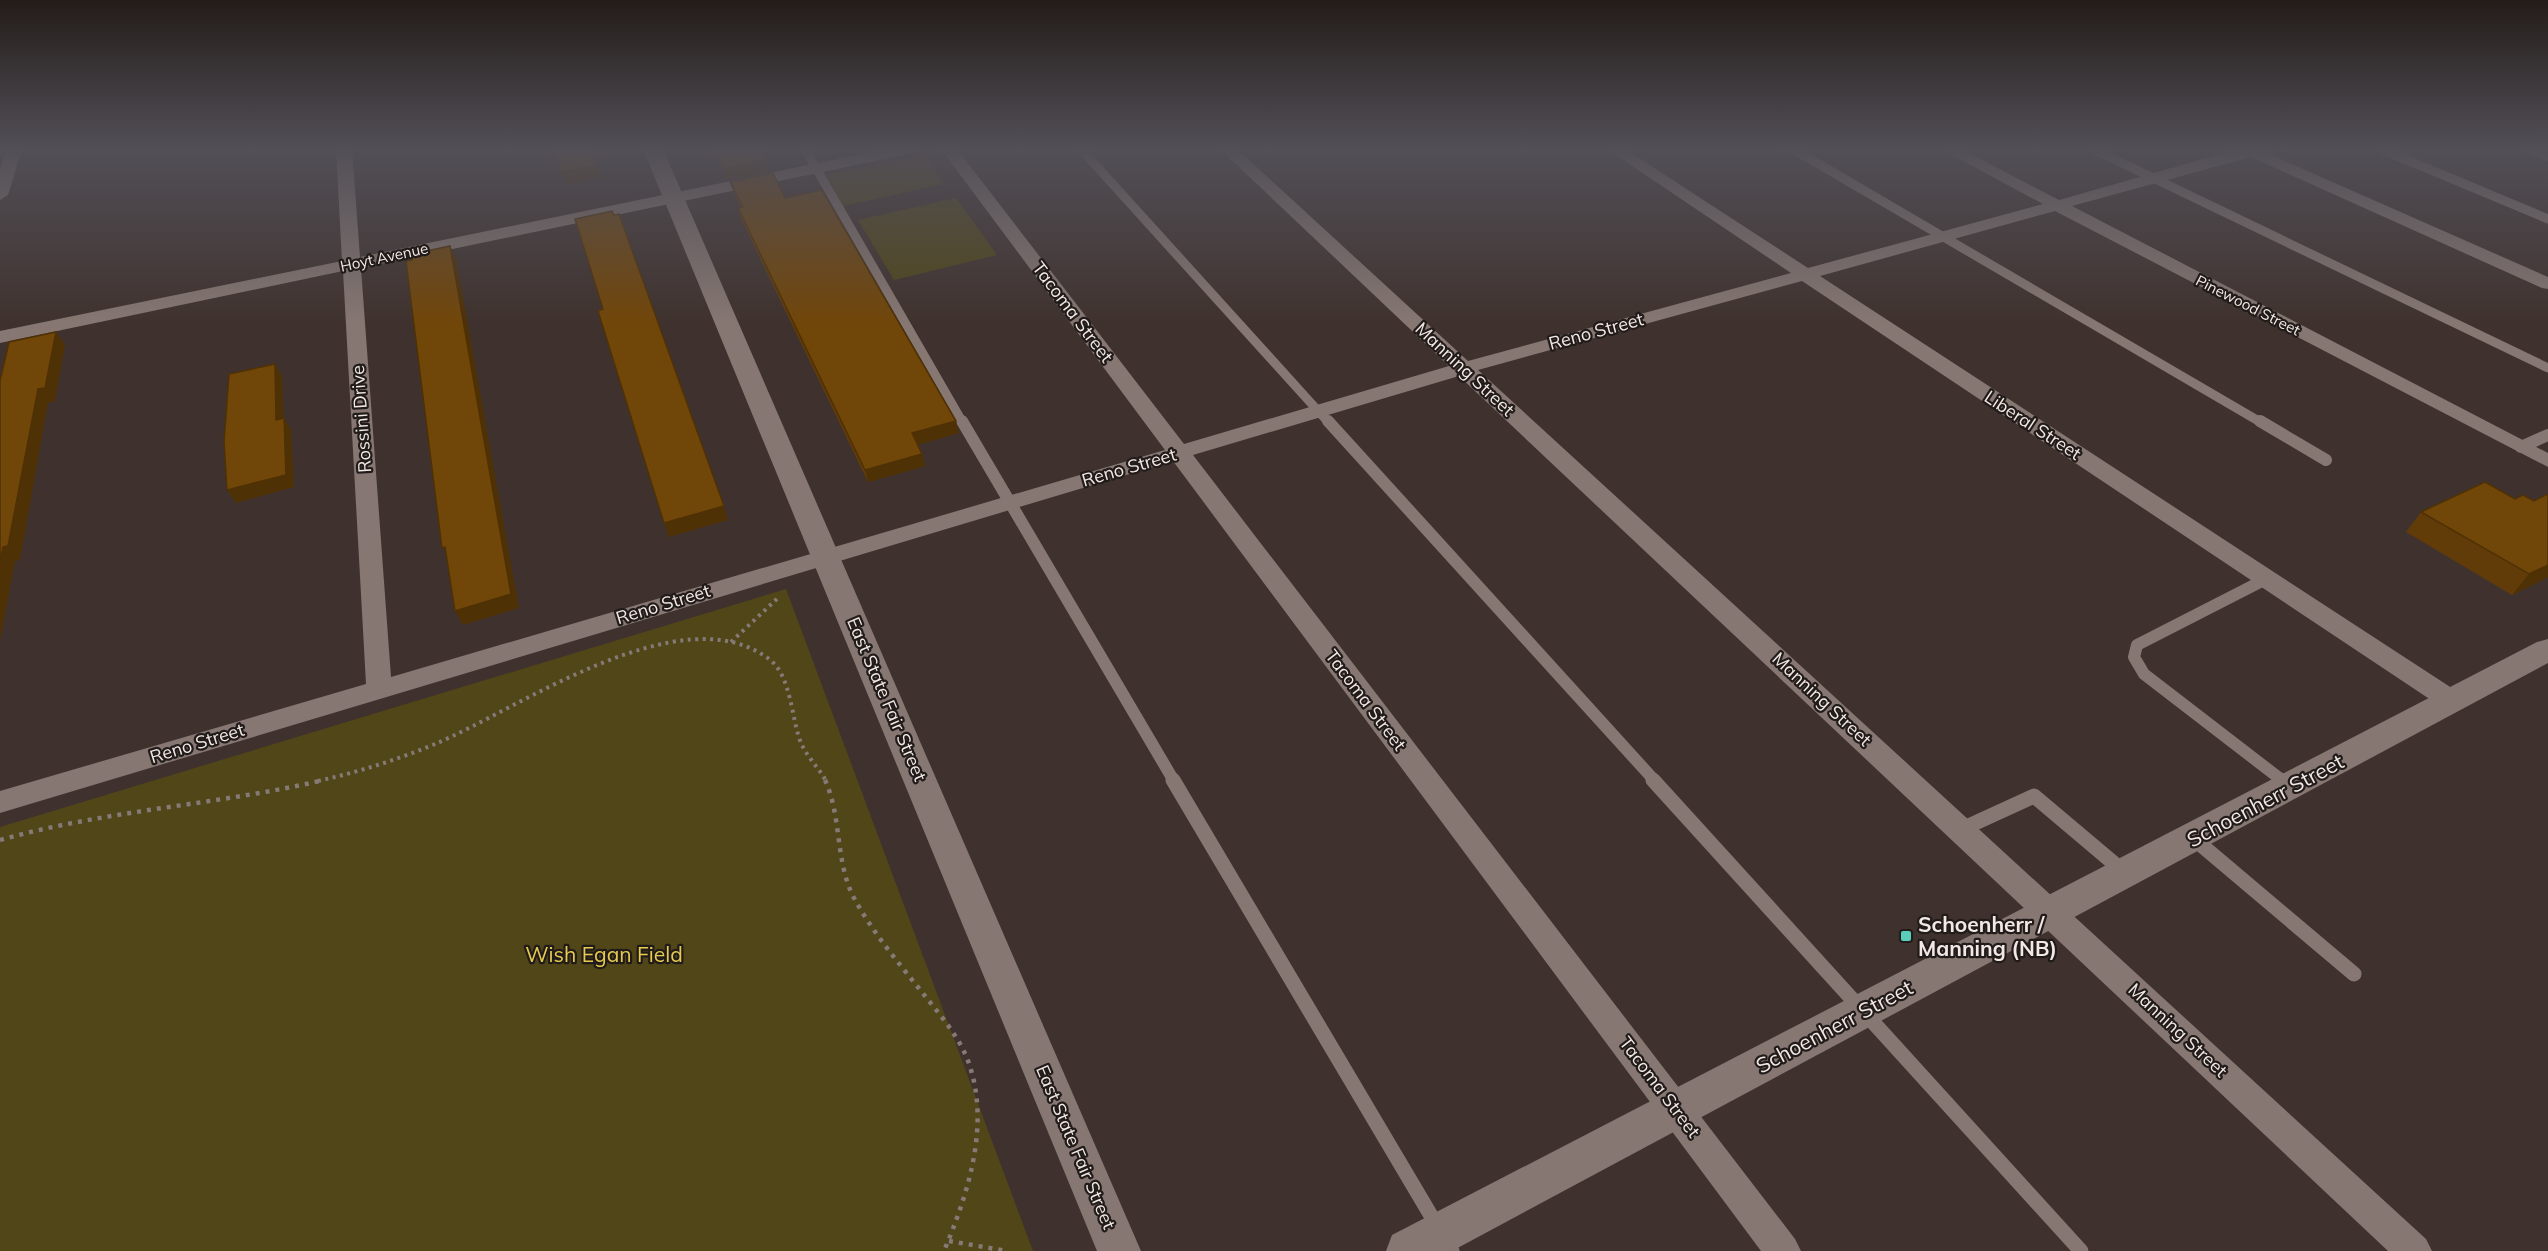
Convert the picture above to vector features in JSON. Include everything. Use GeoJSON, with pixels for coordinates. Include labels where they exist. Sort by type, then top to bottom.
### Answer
{"type":"FeatureCollection","features":[{"type":"Feature","properties":{"kind":"street","name":"Rossini Drive"},"geometry":{"type":"LineString","coordinates":[[348,207],[380,689]]}},
{"type":"Feature","properties":{"kind":"street","name":"Hoyt Avenue"},"geometry":{"type":"LineString","coordinates":[[0,337],[622,207]]}},
{"type":"Feature","properties":{"kind":"street","name":"East State Fair Street"},"geometry":{"type":"LineString","coordinates":[[676,207],[827,556],[1119,1251]]}},
{"type":"Feature","properties":{"kind":"street","name":"Tacoma Street"},"geometry":{"type":"LineString","coordinates":[[993,207],[1783,1251]]}},
{"type":"Feature","properties":{"kind":"street","name":"Manning Street"},"geometry":{"type":"LineString","coordinates":[[1291,207],[2051,911],[2414,1251]]}},
{"type":"Feature","properties":{"kind":"street","name":"Liberal Street"},"geometry":{"type":"LineString","coordinates":[[1703,207],[2452,701]]}},
{"type":"Feature","properties":{"kind":"street","name":"Reno Street"},"geometry":{"type":"LineString","coordinates":[[0,801],[1319,410],[2047,207]]}},
{"type":"Feature","properties":{"kind":"street","name":"Pinewood Street"},"geometry":{"type":"LineString","coordinates":[[2061,207],[2548,461]]}},
{"type":"Feature","properties":{"kind":"street"},"geometry":{"type":"LineString","coordinates":[[2380,207],[2548,284]]}},
{"type":"Feature","properties":{"kind":"street","name":"Schoenherr Street"},"geometry":{"type":"LineString","coordinates":[[1434,1245],[1677,1109],[2548,650]]}},
{"type":"Feature","properties":{"kind":"lane"},"geometry":{"type":"LineString","coordinates":[[839,207],[1434,1245]]}},
{"type":"Feature","properties":{"kind":"lane"},"geometry":{"type":"LineString","coordinates":[[1134,207],[1865,1010],[2081,1251]]}},
{"type":"Feature","properties":{"kind":"lane"},"geometry":{"type":"LineString","coordinates":[[1895,207],[2326,460]]}},
{"type":"Feature","properties":{"kind":"lane"},"geometry":{"type":"LineString","coordinates":[[2213,207],[2548,368]]}},
{"type":"Feature","properties":{"kind":"lane"},"geometry":{"type":"LineString","coordinates":[[2520,207],[2548,219]]}},
{"type":"Feature","properties":{"kind":"lane"},"geometry":{"type":"LineString","coordinates":[[2521,447],[2548,435]]}},
{"type":"Feature","properties":{"kind":"lane"},"geometry":{"type":"LineString","coordinates":[[2266,579],[2137,645],[2133,654],[2135,664],[2144,674],[2290,786]]}},
{"type":"Feature","properties":{"kind":"lane"},"geometry":{"type":"LineString","coordinates":[[1962,829],[2034,796],[2125,873]]}},
{"type":"Feature","properties":{"kind":"lane"},"geometry":{"type":"LineString","coordinates":[[2192,838],[2354,974]]}},
{"type":"Feature","properties":{"kind":"path"},"geometry":{"type":"LineString","coordinates":[[730,643],[786,589]]}},
{"type":"Feature","properties":{"kind":"path"},"geometry":{"type":"LineString","coordinates":[[0,840],[93,819],[300,785],[378,765],[438,743],[600,661],[656,646],[695,640],[705,639],[745,646],[772,661],[786,691],[802,748],[821,772],[834,801],[851,891],[884,944],[961,1046],[975,1081],[975,1146],[971,1181],[944,1251]]}},
{"type":"Feature","properties":{"kind":"path"},"geometry":{"type":"LineString","coordinates":[[949,1241],[1007,1251]]}},
{"type":"Feature","properties":{"kind":"green space"},"geometry":{"type":"Polygon","coordinates":[[[914,207],[963,207],[997,255],[894,280],[858,220],[914,207]]]}},
{"type":"Feature","properties":{"kind":"green space","name":"Wish Egan Field"},"geometry":{"type":"Polygon","coordinates":[[[786,589],[1033,1251],[0,1251],[0,827],[786,589]]]}},
{"type":"Feature","properties":{"kind":"building"},"geometry":{"type":"Polygon","coordinates":[[[832,207],[956,421],[912,433],[922,454],[865,470],[738,208],[832,207]]]}},
{"type":"Feature","properties":{"kind":"building"},"geometry":{"type":"Polygon","coordinates":[[[612,211],[614,215],[619,214],[724,506],[664,523],[598,311],[603,309],[575,219],[612,211]]]}},
{"type":"Feature","properties":{"kind":"building"},"geometry":{"type":"Polygon","coordinates":[[[450,246],[511,594],[455,611],[445,547],[442,548],[406,261],[412,260],[412,254],[450,246]]]}},
{"type":"Feature","properties":{"kind":"building"},"geometry":{"type":"Polygon","coordinates":[[[56,332],[45,388],[38,389],[8,546],[3,547],[0,562],[0,381],[9,342],[56,332]]]}},
{"type":"Feature","properties":{"kind":"building"},"geometry":{"type":"Polygon","coordinates":[[[275,364],[276,420],[284,418],[286,475],[227,490],[224,442],[229,374],[275,364]]]}},
{"type":"Feature","properties":{"kind":"building"},"geometry":{"type":"Polygon","coordinates":[[[2485,482],[2515,499],[2523,495],[2534,501],[2548,494],[2548,565],[2529,574],[2421,512],[2485,482]]]}},
{"type":"Feature","properties":{"kind":"place","name":"Schoenherr / Manning (NB)"},"geometry":{"type":"Point","coordinates":[1906,936]}}]}
